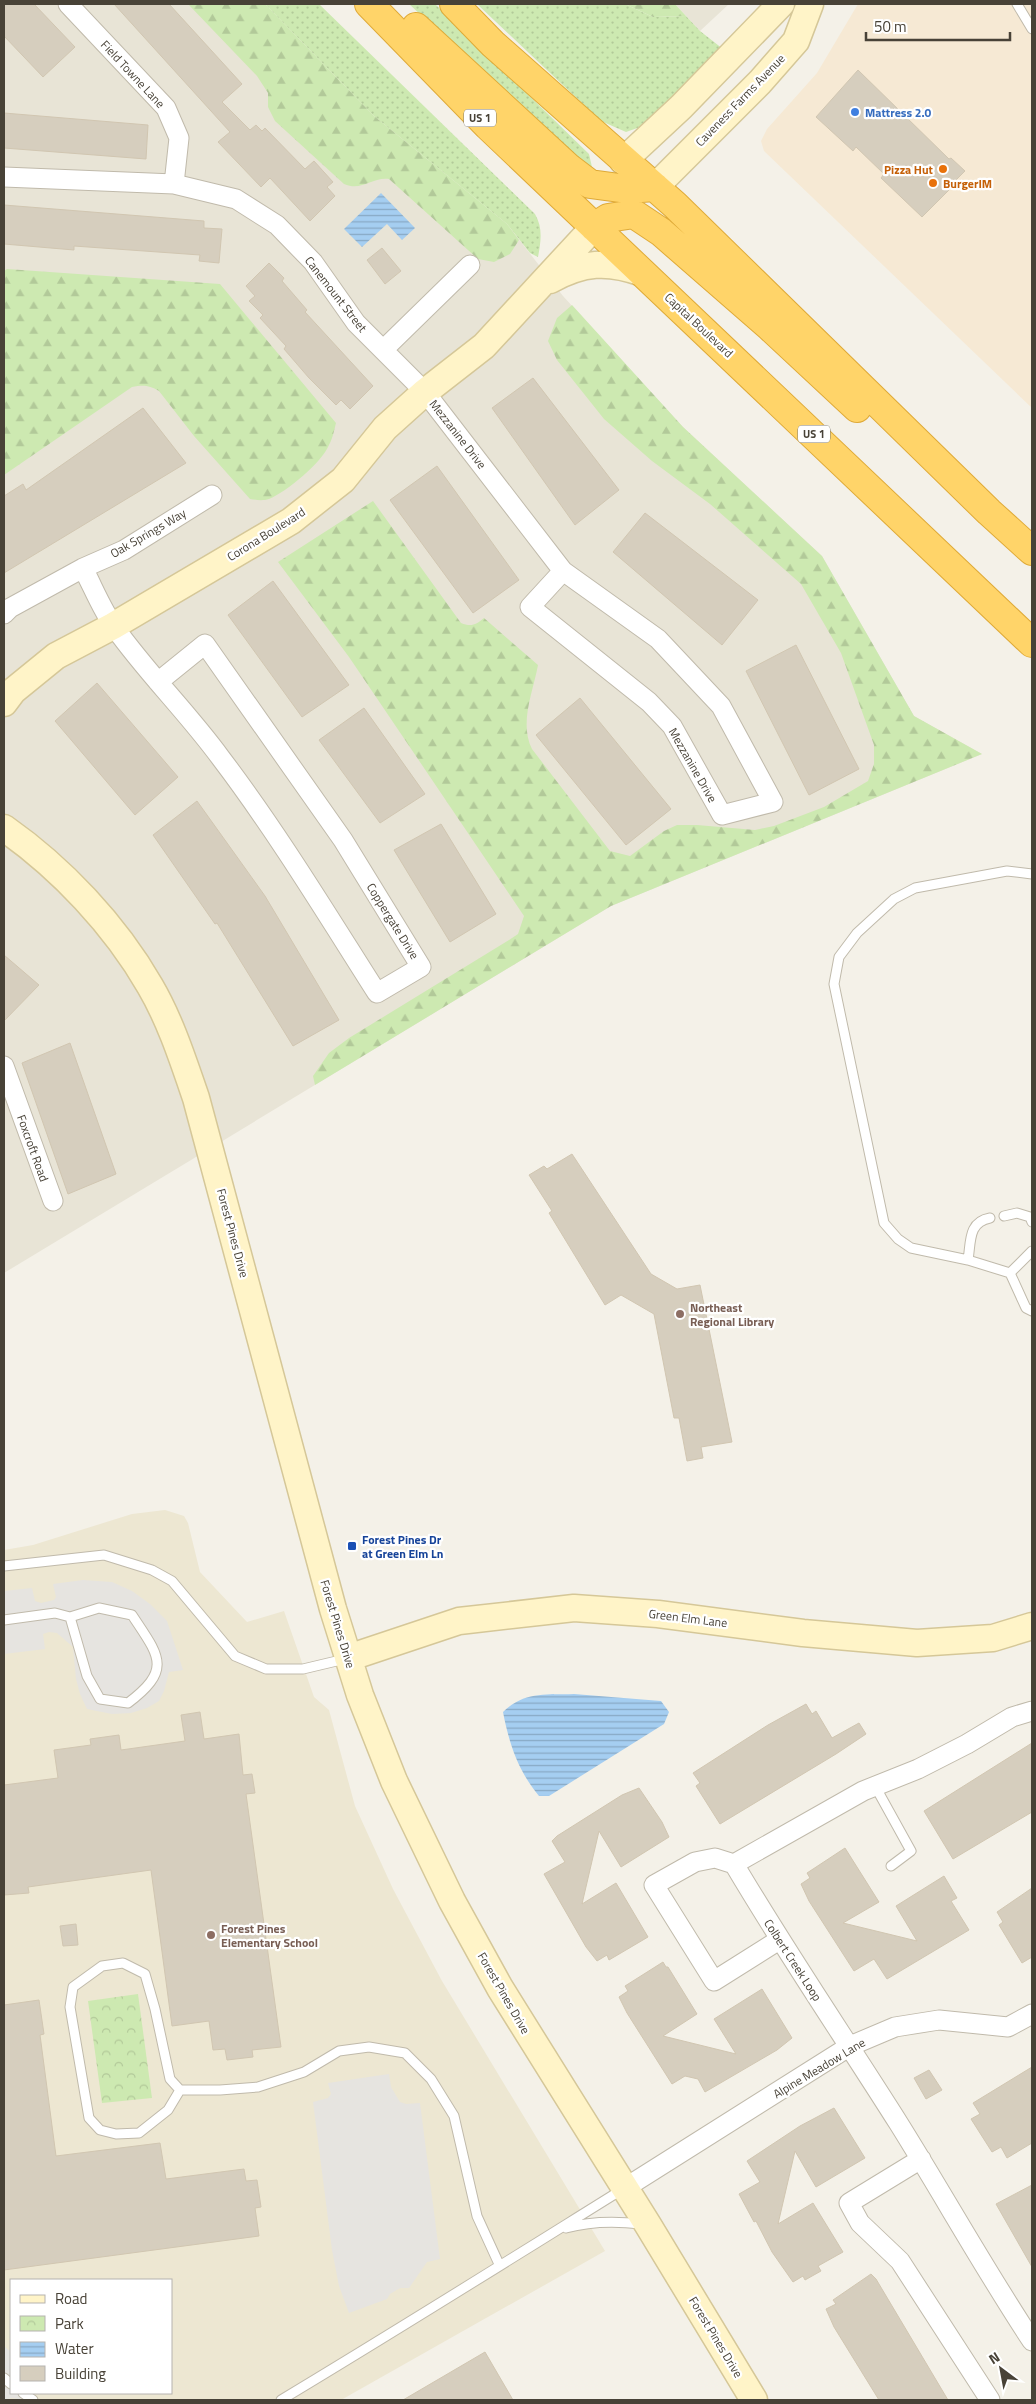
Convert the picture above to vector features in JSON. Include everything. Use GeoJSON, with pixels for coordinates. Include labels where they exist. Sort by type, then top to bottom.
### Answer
{"type":"FeatureCollection","features":[{"type":"Feature","properties":{"kind":"highway","name":"Capital Boulevard"},"geometry":{"type":"LineString","coordinates":[[370,4],[488,126],[1032,643]]}},
{"type":"Feature","properties":{"kind":"highway"},"geometry":{"type":"LineString","coordinates":[[392,4],[569,168],[590,184],[627,189],[655,187]]}},
{"type":"Feature","properties":{"kind":"highway"},"geometry":{"type":"LineString","coordinates":[[454,4],[492,44],[655,187],[1032,551]]}},
{"type":"Feature","properties":{"kind":"highway"},"geometry":{"type":"LineString","coordinates":[[594,227],[608,218],[634,214],[661,232],[770,327],[887,436],[941,464]]}},
{"type":"Feature","properties":{"kind":"street","name":"Field Towne Lane"},"geometry":{"type":"LineString","coordinates":[[68,4],[166,108],[179,138],[174,184]]}},
{"type":"Feature","properties":{"kind":"street"},"geometry":{"type":"LineString","coordinates":[[624,161],[681,107],[781,4]]}},
{"type":"Feature","properties":{"kind":"street","name":"Caveness Farms Avenue"},"geometry":{"type":"LineString","coordinates":[[655,187],[760,82],[796,41],[810,4]]}},
{"type":"Feature","properties":{"kind":"street","name":"Canemount Street"},"geometry":{"type":"LineString","coordinates":[[4,177],[174,184],[236,199],[277,225],[313,262],[356,323],[425,392]]}},
{"type":"Feature","properties":{"kind":"street","name":"Corona Boulevard"},"geometry":{"type":"LineString","coordinates":[[4,703],[13,691],[56,656],[113,626],[291,521],[343,480],[385,428],[425,392],[484,346],[594,227]]}},
{"type":"Feature","properties":{"kind":"street"},"geometry":{"type":"LineString","coordinates":[[383,350],[470,265]]}},
{"type":"Feature","properties":{"kind":"street","name":"Corona Boulevard"},"geometry":{"type":"LineString","coordinates":[[540,285],[570,269],[583,266],[620,266],[643,273]]}},
{"type":"Feature","properties":{"kind":"street","name":"Mezzanine Drive"},"geometry":{"type":"LineString","coordinates":[[425,392],[564,572],[658,639],[721,706],[773,802],[722,815],[672,726],[649,702],[530,607],[564,572]]}},
{"type":"Feature","properties":{"kind":"street","name":"Oak Springs Way"},"geometry":{"type":"LineString","coordinates":[[4,614],[83,568],[124,550],[212,495]]}},
{"type":"Feature","properties":{"kind":"street"},"geometry":{"type":"LineString","coordinates":[[83,568],[113,626]]}},
{"type":"Feature","properties":{"kind":"street","name":"Coppergate Drive"},"geometry":{"type":"LineString","coordinates":[[113,626],[158,682],[220,756],[292,859],[377,993],[421,967],[338,833],[205,644],[158,682]]}},
{"type":"Feature","properties":{"kind":"street","name":"Forest Pines Drive"},"geometry":{"type":"LineString","coordinates":[[4,828],[60,875],[95,910],[150,986],[180,1051],[196,1098],[333,1609],[348,1658],[394,1781],[452,1901],[500,1988],[648,2225],[754,2400]]}},
{"type":"Feature","properties":{"kind":"street","name":"Foxcroft Road"},"geometry":{"type":"LineString","coordinates":[[4,1066],[53,1202]]}},
{"type":"Feature","properties":{"kind":"street","name":"Green Elm Lane"},"geometry":{"type":"LineString","coordinates":[[348,1658],[459,1622],[574,1608],[658,1614],[803,1633],[918,1643],[993,1638],[1032,1626]]}},
{"type":"Feature","properties":{"kind":"street"},"geometry":{"type":"LineString","coordinates":[[779,1940],[714,1981],[654,1885],[695,1862],[715,1858],[734,1864],[875,1786],[943,1757],[1012,1717],[1032,1711]]}},
{"type":"Feature","properties":{"kind":"street","name":"Colbert Creek Loop"},"geometry":{"type":"LineString","coordinates":[[734,1864],[779,1940],[850,2046],[997,2288],[1032,2341]]}},
{"type":"Feature","properties":{"kind":"street","name":"Alpine Meadow Lane"},"geometry":{"type":"LineString","coordinates":[[625,2188],[850,2046],[895,2027],[939,2020],[1008,2027],[1032,2014]]}},
{"type":"Feature","properties":{"kind":"street"},"geometry":{"type":"LineString","coordinates":[[921,2160],[849,2203],[860,2223],[900,2261],[990,2400]]}},
{"type":"Feature","properties":{"kind":"lane"},"geometry":{"type":"LineString","coordinates":[[1017,4],[1032,28]]}},
{"type":"Feature","properties":{"kind":"lane"},"geometry":{"type":"LineString","coordinates":[[1032,874],[1007,871],[915,888],[894,899],[857,933],[838,957],[834,984],[884,1223],[898,1239],[911,1248],[968,1260],[1010,1274],[1026,1308],[1032,1311]]}},
{"type":"Feature","properties":{"kind":"lane"},"geometry":{"type":"LineString","coordinates":[[1004,1216],[1017,1213],[1030,1217],[1032,1222]]}},
{"type":"Feature","properties":{"kind":"lane"},"geometry":{"type":"LineString","coordinates":[[968,1260],[972,1228],[981,1220],[990,1218]]}},
{"type":"Feature","properties":{"kind":"lane"},"geometry":{"type":"LineString","coordinates":[[1010,1274],[1032,1251]]}},
{"type":"Feature","properties":{"kind":"lane"},"geometry":{"type":"LineString","coordinates":[[4,1566],[104,1555],[152,1570],[172,1581],[235,1656],[266,1669],[303,1669],[348,1658]]}},
{"type":"Feature","properties":{"kind":"lane"},"geometry":{"type":"LineString","coordinates":[[4,1620],[55,1613],[70,1617],[98,1608],[132,1615],[154,1648],[158,1668],[149,1687],[128,1703],[100,1699],[87,1676],[70,1617]]}},
{"type":"Feature","properties":{"kind":"lane"},"geometry":{"type":"LineString","coordinates":[[875,1786],[910,1851],[891,1866]]}},
{"type":"Feature","properties":{"kind":"lane"},"geometry":{"type":"LineString","coordinates":[[180,2090],[168,2110],[139,2132],[116,2134],[100,2130],[89,2118],[70,2007],[74,1987],[102,1966],[123,1963],[145,1974],[155,2009],[170,2079],[180,2090],[220,2090],[258,2087],[304,2072],[339,2050],[369,2047],[405,2053],[431,2079],[454,2116],[477,2216],[500,2264]]}},
{"type":"Feature","properties":{"kind":"lane"},"geometry":{"type":"LineString","coordinates":[[280,2400],[423,2316],[500,2264],[625,2188]]}},
{"type":"Feature","properties":{"kind":"lane"},"geometry":{"type":"LineString","coordinates":[[553,2232],[584,2223],[597,2222],[617,2221],[648,2225]]}},
{"type":"Feature","properties":{"kind":"shaded area"},"geometry":{"type":"Polygon","coordinates":[[[4,4],[265,4],[374,116],[507,224],[563,296],[683,427],[822,556],[914,716],[982,754],[611,906],[4,1273],[4,4]]]}},
{"type":"Feature","properties":{"kind":"shaded area"},"geometry":{"type":"Polygon","coordinates":[[[675,4],[729,4],[700,31],[675,4]]]}},
{"type":"Feature","properties":{"kind":"shaded area"},"geometry":{"type":"Polygon","coordinates":[[[858,4],[1032,4],[1032,408],[764,151],[761,141],[767,129],[817,73],[858,4]]]}},
{"type":"Feature","properties":{"kind":"shaded area","name":"Forest Pines Elementary School"},"geometry":{"type":"Polygon","coordinates":[[[165,1510],[184,1516],[188,1523],[200,1572],[247,1622],[284,1611],[314,1697],[329,1710],[355,1806],[393,1889],[442,1981],[605,2251],[341,2400],[4,2400],[4,1550],[33,1545],[132,1514],[165,1510]]]}},
{"type":"Feature","properties":{"kind":"shaded area"},"geometry":{"type":"Polygon","coordinates":[[[83,1580],[112,1582],[132,1591],[150,1604],[167,1621],[183,1670],[169,1672],[159,1701],[147,1708],[131,1713],[112,1714],[87,1709],[76,1679],[73,1647],[57,1633],[49,1632],[43,1634],[45,1649],[4,1654],[4,1591],[32,1588],[35,1601],[41,1603],[54,1600],[56,1597],[53,1584],[83,1580]]]}},
{"type":"Feature","properties":{"kind":"shaded area"},"geometry":{"type":"Polygon","coordinates":[[[389,2074],[391,2087],[400,2102],[406,2104],[420,2103],[440,2259],[427,2262],[409,2288],[400,2288],[390,2294],[387,2299],[349,2313],[339,2286],[332,2250],[313,2102],[328,2098],[331,2094],[328,2083],[389,2074]]]}},
{"type":"Feature","properties":{"kind":"shaded area"},"geometry":{"type":"Polygon","coordinates":[[[4,2346],[10,2351],[10,2394],[26,2394],[23,2400],[12,2398],[4,2400],[4,2346]]]}},
{"type":"Feature","properties":{"kind":"green space"},"geometry":{"type":"Polygon","coordinates":[[[188,4],[265,4],[374,116],[507,224],[519,240],[510,254],[494,262],[478,259],[389,179],[377,180],[356,186],[344,184],[275,121],[268,107],[268,93],[257,76],[188,4]]]}},
{"type":"Feature","properties":{"kind":"green space"},"geometry":{"type":"Polygon","coordinates":[[[265,4],[319,4],[535,214],[538,219],[541,235],[538,257],[530,253],[507,224],[374,116],[265,4]]]}},
{"type":"Feature","properties":{"kind":"green space"},"geometry":{"type":"Polygon","coordinates":[[[409,4],[435,4],[589,154],[592,167],[580,162],[409,4]]]}},
{"type":"Feature","properties":{"kind":"green space"},"geometry":{"type":"Polygon","coordinates":[[[477,4],[625,4],[653,17],[686,16],[700,31],[723,49],[646,125],[626,132],[601,121],[477,4]]]}},
{"type":"Feature","properties":{"kind":"green space"},"geometry":{"type":"Polygon","coordinates":[[[625,4],[675,4],[686,16],[653,17],[625,4]]]}},
{"type":"Feature","properties":{"kind":"green space"},"geometry":{"type":"Polygon","coordinates":[[[7,269],[220,284],[336,423],[332,440],[312,468],[285,490],[269,499],[250,499],[194,436],[159,391],[139,386],[132,387],[4,475],[4,271],[7,269]]]}},
{"type":"Feature","properties":{"kind":"green space"},"geometry":{"type":"Polygon","coordinates":[[[572,305],[683,427],[822,556],[914,716],[982,754],[611,906],[315,1085],[313,1076],[329,1053],[349,1038],[518,934],[524,916],[349,657],[278,562],[373,501],[461,623],[473,625],[484,618],[538,665],[528,707],[528,739],[532,749],[610,851],[630,856],[664,831],[677,825],[755,830],[774,826],[824,807],[868,781],[874,764],[874,745],[841,653],[801,584],[710,504],[652,461],[604,419],[557,360],[548,341],[557,318],[572,305]]]}},
{"type":"Feature","properties":{"kind":"green space"},"geometry":{"type":"Polygon","coordinates":[[[138,1994],[152,2098],[102,2103],[88,2001],[138,1994]]]}},
{"type":"Feature","properties":{"kind":"water"},"geometry":{"type":"Polygon","coordinates":[[[381,193],[415,228],[402,240],[387,224],[362,247],[344,229],[381,193]]]}},
{"type":"Feature","properties":{"kind":"water"},"geometry":{"type":"Polygon","coordinates":[[[574,1694],[661,1701],[669,1712],[664,1724],[549,1796],[539,1796],[525,1777],[515,1756],[503,1712],[519,1700],[527,1697],[574,1694]]]}},
{"type":"Feature","properties":{"kind":"building"},"geometry":{"type":"Polygon","coordinates":[[[4,4],[34,4],[75,47],[43,77],[4,36],[4,4]]]}},
{"type":"Feature","properties":{"kind":"building"},"geometry":{"type":"Polygon","coordinates":[[[114,4],[169,4],[242,84],[222,102],[250,130],[256,125],[262,131],[265,128],[305,169],[314,161],[333,182],[327,187],[335,196],[310,221],[270,178],[261,187],[218,142],[230,132],[114,4]]]}},
{"type":"Feature","properties":{"kind":"building"},"geometry":{"type":"Polygon","coordinates":[[[858,70],[949,159],[951,158],[965,171],[955,181],[956,183],[922,217],[881,178],[884,174],[856,147],[853,151],[816,117],[858,70]]]}},
{"type":"Feature","properties":{"kind":"building"},"geometry":{"type":"Polygon","coordinates":[[[4,113],[148,125],[146,159],[4,148],[4,113]]]}},
{"type":"Feature","properties":{"kind":"building"},"geometry":{"type":"Polygon","coordinates":[[[4,205],[204,221],[204,228],[222,229],[219,263],[199,261],[200,255],[74,246],[74,250],[4,244],[4,205]]]}},
{"type":"Feature","properties":{"kind":"building"},"geometry":{"type":"Polygon","coordinates":[[[382,248],[401,271],[385,284],[367,260],[382,248]]]}},
{"type":"Feature","properties":{"kind":"building"},"geometry":{"type":"Polygon","coordinates":[[[269,263],[284,278],[282,281],[307,310],[305,312],[373,386],[350,409],[341,400],[336,405],[309,378],[284,349],[286,346],[260,318],[263,315],[249,301],[255,296],[246,286],[269,263]]]}},
{"type":"Feature","properties":{"kind":"building"},"geometry":{"type":"Polygon","coordinates":[[[533,378],[619,490],[575,525],[492,408],[533,378]]]}},
{"type":"Feature","properties":{"kind":"building"},"geometry":{"type":"Polygon","coordinates":[[[143,408],[186,463],[4,573],[4,496],[23,484],[26,490],[143,408]]]}},
{"type":"Feature","properties":{"kind":"building"},"geometry":{"type":"Polygon","coordinates":[[[437,466],[519,580],[473,613],[390,500],[437,466]]]}},
{"type":"Feature","properties":{"kind":"building"},"geometry":{"type":"Polygon","coordinates":[[[645,513],[758,600],[722,645],[613,552],[645,513]]]}},
{"type":"Feature","properties":{"kind":"building"},"geometry":{"type":"Polygon","coordinates":[[[273,581],[349,685],[302,717],[228,615],[273,581]]]}},
{"type":"Feature","properties":{"kind":"building"},"geometry":{"type":"Polygon","coordinates":[[[796,645],[859,769],[809,795],[746,671],[796,645]]]}},
{"type":"Feature","properties":{"kind":"building"},"geometry":{"type":"Polygon","coordinates":[[[97,683],[178,777],[135,815],[55,721],[97,683]]]}},
{"type":"Feature","properties":{"kind":"building"},"geometry":{"type":"Polygon","coordinates":[[[580,698],[671,809],[626,845],[536,735],[580,698]]]}},
{"type":"Feature","properties":{"kind":"building"},"geometry":{"type":"Polygon","coordinates":[[[364,708],[425,794],[380,823],[319,740],[364,708]]]}},
{"type":"Feature","properties":{"kind":"building"},"geometry":{"type":"Polygon","coordinates":[[[197,801],[265,896],[339,1020],[293,1046],[217,923],[215,924],[153,835],[197,801]]]}},
{"type":"Feature","properties":{"kind":"building"},"geometry":{"type":"Polygon","coordinates":[[[441,824],[496,914],[450,942],[394,850],[441,824]]]}},
{"type":"Feature","properties":{"kind":"building"},"geometry":{"type":"Polygon","coordinates":[[[4,955],[39,985],[4,1021],[4,955]]]}},
{"type":"Feature","properties":{"kind":"building"},"geometry":{"type":"Polygon","coordinates":[[[70,1043],[116,1174],[68,1194],[22,1063],[70,1043]]]}},
{"type":"Feature","properties":{"kind":"building","name":"Northeast Regional Library"},"geometry":{"type":"Polygon","coordinates":[[[572,1154],[651,1274],[677,1289],[700,1285],[732,1442],[701,1447],[703,1458],[687,1461],[679,1418],[674,1418],[654,1314],[621,1295],[605,1305],[549,1213],[552,1211],[529,1175],[544,1166],[547,1169],[572,1154]]]}},
{"type":"Feature","properties":{"kind":"building"},"geometry":{"type":"Polygon","coordinates":[[[806,1704],[812,1714],[816,1711],[832,1738],[859,1723],[866,1734],[720,1824],[696,1786],[700,1783],[693,1773],[768,1725],[806,1704]]]}},
{"type":"Feature","properties":{"kind":"building"},"geometry":{"type":"Polygon","coordinates":[[[200,1712],[204,1739],[239,1734],[243,1775],[252,1774],[255,1793],[246,1794],[281,2047],[252,2050],[253,2057],[227,2060],[225,2049],[213,2050],[209,2021],[172,2026],[151,1870],[28,1887],[29,1893],[4,1895],[4,1785],[58,1778],[54,1750],[91,1745],[90,1739],[119,1735],[121,1750],[185,1741],[181,1715],[200,1712]]]}},
{"type":"Feature","properties":{"kind":"building"},"geometry":{"type":"Polygon","coordinates":[[[1032,1743],[1032,1812],[953,1859],[924,1811],[1032,1743]]]}},
{"type":"Feature","properties":{"kind":"building"},"geometry":{"type":"Polygon","coordinates":[[[639,1788],[662,1822],[669,1837],[621,1867],[599,1831],[582,1904],[616,1883],[648,1937],[609,1960],[607,1955],[597,1961],[586,1947],[544,1874],[565,1862],[552,1841],[622,1795],[639,1788]]]}},
{"type":"Feature","properties":{"kind":"building"},"geometry":{"type":"Polygon","coordinates":[[[845,1848],[879,1902],[843,1923],[917,1941],[896,1906],[944,1876],[957,1898],[951,1901],[969,1930],[887,1979],[874,1959],[854,1971],[809,1901],[801,1884],[810,1878],[807,1873],[845,1848]]]}},
{"type":"Feature","properties":{"kind":"building"},"geometry":{"type":"Polygon","coordinates":[[[1032,1888],[1032,1957],[1022,1963],[999,1925],[1003,1922],[997,1912],[1032,1888]]]}},
{"type":"Feature","properties":{"kind":"building"},"geometry":{"type":"Polygon","coordinates":[[[76,1924],[78,1945],[63,1946],[60,1926],[76,1924]]]}},
{"type":"Feature","properties":{"kind":"building"},"geometry":{"type":"Polygon","coordinates":[[[663,1962],[697,2014],[663,2036],[736,2054],[714,2019],[762,1989],[792,2038],[777,2050],[705,2092],[698,2079],[685,2076],[672,2084],[619,1997],[628,1991],[625,1986],[663,1962]]]}},
{"type":"Feature","properties":{"kind":"building"},"geometry":{"type":"Polygon","coordinates":[[[39,2000],[44,2034],[40,2035],[56,2156],[160,2143],[166,2179],[244,2169],[246,2181],[257,2180],[261,2207],[255,2208],[259,2236],[4,2270],[4,2005],[39,2000]]]}},
{"type":"Feature","properties":{"kind":"building"},"geometry":{"type":"Polygon","coordinates":[[[1032,2067],[1032,2143],[1007,2158],[1001,2147],[992,2152],[971,2119],[980,2114],[973,2103],[1032,2067]]]}},
{"type":"Feature","properties":{"kind":"building"},"geometry":{"type":"Polygon","coordinates":[[[929,2070],[942,2090],[926,2099],[914,2078],[929,2070]]]}},
{"type":"Feature","properties":{"kind":"building"},"geometry":{"type":"Polygon","coordinates":[[[834,2108],[865,2158],[816,2187],[795,2151],[778,2224],[813,2203],[843,2252],[818,2266],[821,2271],[805,2280],[803,2276],[793,2282],[772,2252],[739,2194],[760,2182],[747,2161],[800,2126],[834,2108]]]}},
{"type":"Feature","properties":{"kind":"building"},"geometry":{"type":"Polygon","coordinates":[[[1032,2185],[1032,2267],[996,2204],[1032,2185]]]}},
{"type":"Feature","properties":{"kind":"building"},"geometry":{"type":"Polygon","coordinates":[[[871,2274],[876,2279],[948,2400],[879,2400],[834,2327],[826,2309],[836,2304],[833,2300],[871,2274]]]}},
{"type":"Feature","properties":{"kind":"building"},"geometry":{"type":"Polygon","coordinates":[[[485,2352],[513,2400],[403,2400],[485,2352]]]}},
{"type":"Feature","properties":{"kind":"place","name":"Mattress 2.0"},"geometry":{"type":"Point","coordinates":[855,112]}},
{"type":"Feature","properties":{"kind":"place","name":"Pizza Hut"},"geometry":{"type":"Point","coordinates":[943,169]}},
{"type":"Feature","properties":{"kind":"place","name":"BurgerIM"},"geometry":{"type":"Point","coordinates":[933,183]}},
{"type":"Feature","properties":{"kind":"place","name":"Northeast Regional Library"},"geometry":{"type":"Point","coordinates":[680,1314]}},
{"type":"Feature","properties":{"kind":"place","name":"Forest Pines Dr at Green Elm Ln"},"geometry":{"type":"Point","coordinates":[352,1546]}},
{"type":"Feature","properties":{"kind":"place","name":"Forest Pines Elementary School"},"geometry":{"type":"Point","coordinates":[211,1935]}}]}
